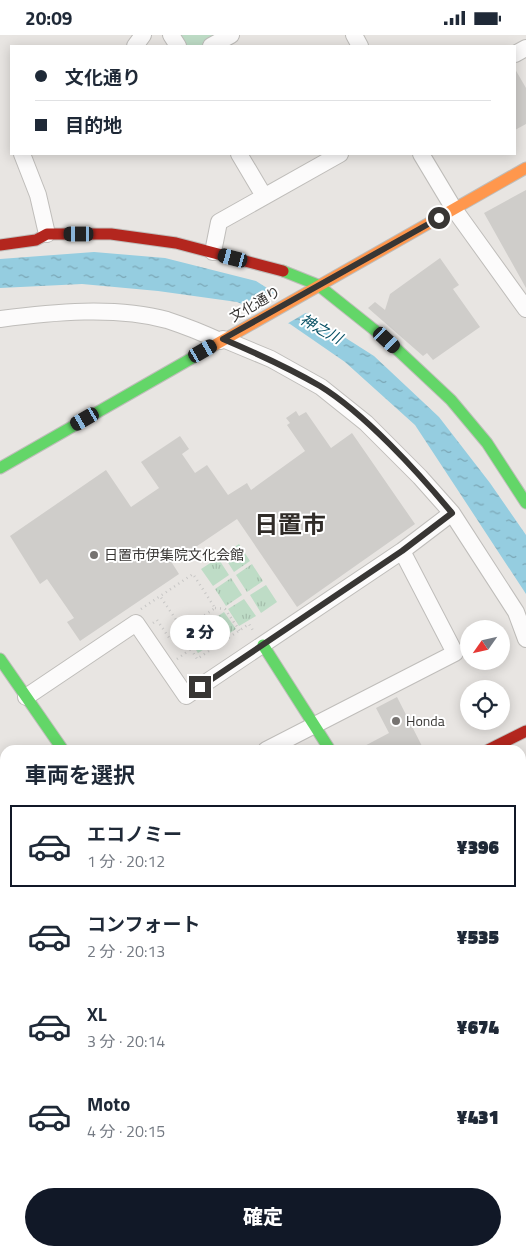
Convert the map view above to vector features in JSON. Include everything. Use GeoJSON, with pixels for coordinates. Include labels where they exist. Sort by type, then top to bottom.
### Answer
{"type":"FeatureCollection","features":[{"type":"Feature","properties":{"kind":"street"},"geometry":{"type":"LineString","coordinates":[[213,45],[231,35]]}},
{"type":"Feature","properties":{"kind":"street"},"geometry":{"type":"LineString","coordinates":[[22,155],[22,160],[38,195],[47,234]]}},
{"type":"Feature","properties":{"kind":"street"},"geometry":{"type":"LineString","coordinates":[[240,155],[264,197]]}},
{"type":"Feature","properties":{"kind":"street"},"geometry":{"type":"LineString","coordinates":[[213,252],[219,223],[338,155]]}},
{"type":"Feature","properties":{"kind":"street"},"geometry":{"type":"LineString","coordinates":[[422,155],[454,209],[521,291],[526,309]]}},
{"type":"Feature","properties":{"kind":"street","name":"文化通り"},"geometry":{"type":"LineString","coordinates":[[0,468],[526,168]]}},
{"type":"Feature","properties":{"kind":"street"},"geometry":{"type":"LineString","coordinates":[[0,245],[36,240],[47,234],[111,234],[176,243],[213,252],[284,271],[318,285],[387,340],[451,400],[486,443],[526,502]]}},
{"type":"Feature","properties":{"kind":"street"},"geometry":{"type":"LineString","coordinates":[[0,319],[38,313],[87,312],[137,315],[166,320],[226,338],[271,359],[321,387],[366,423],[420,477],[452,513],[516,612],[526,639]]}},
{"type":"Feature","properties":{"kind":"street"},"geometry":{"type":"LineString","coordinates":[[26,697],[136,623],[186,697],[402,551],[452,513]]}},
{"type":"Feature","properties":{"kind":"street"},"geometry":{"type":"LineString","coordinates":[[276,745],[455,653],[402,551]]}},
{"type":"Feature","properties":{"kind":"street"},"geometry":{"type":"LineString","coordinates":[[263,645],[327,745]]}},
{"type":"Feature","properties":{"kind":"street"},"geometry":{"type":"LineString","coordinates":[[0,659],[55,745]]}},
{"type":"Feature","properties":{"kind":"street"},"geometry":{"type":"LineString","coordinates":[[498,745],[526,731]]}},
{"type":"Feature","properties":{"kind":"path"},"geometry":{"type":"LineString","coordinates":[[139,610],[193,574],[216,608]]}},
{"type":"Feature","properties":{"kind":"path"},"geometry":{"type":"LineString","coordinates":[[160,596],[183,630],[183,638],[197,659],[249,624],[263,645]]}},
{"type":"Feature","properties":{"kind":"path"},"geometry":{"type":"LineString","coordinates":[[141,631],[157,620],[170,639],[216,608],[225,609],[240,631]]}},
{"type":"Feature","properties":{"kind":"path"},"geometry":{"type":"LineString","coordinates":[[166,667],[191,649]]}},
{"type":"Feature","properties":{"kind":"green space"},"geometry":{"type":"Polygon","coordinates":[[[179,35],[220,35],[202,45],[184,45],[179,35]]]}},
{"type":"Feature","properties":{"kind":"green space"},"geometry":{"type":"Polygon","coordinates":[[[239,544],[250,561],[234,572],[223,555],[239,544]]]}},
{"type":"Feature","properties":{"kind":"green space"},"geometry":{"type":"Polygon","coordinates":[[[218,558],[229,575],[213,586],[201,569],[218,558]]]}},
{"type":"Feature","properties":{"kind":"green space"},"geometry":{"type":"Polygon","coordinates":[[[252,564],[263,581],[247,592],[236,575],[252,564]]]}},
{"type":"Feature","properties":{"kind":"green space"},"geometry":{"type":"Polygon","coordinates":[[[231,578],[242,595],[226,606],[215,589],[231,578]]]}},
{"type":"Feature","properties":{"kind":"green space"},"geometry":{"type":"Polygon","coordinates":[[[266,585],[277,602],[261,613],[250,595],[266,585]]]}},
{"type":"Feature","properties":{"kind":"green space"},"geometry":{"type":"Polygon","coordinates":[[[244,599],[256,616],[239,626],[228,609],[244,599]]]}},
{"type":"Feature","properties":{"kind":"green space"},"geometry":{"type":"Polygon","coordinates":[[[224,612],[236,629],[219,640],[208,623],[224,612]]]}},
{"type":"Feature","properties":{"kind":"green space"},"geometry":{"type":"Polygon","coordinates":[[[203,626],[214,643],[198,653],[187,636],[203,626]]]}},
{"type":"Feature","properties":{"kind":"water","name":"神之川"},"geometry":{"type":"Polygon","coordinates":[[[94,252],[165,258],[256,281],[374,356],[439,417],[490,483],[526,535],[526,594],[415,425],[345,362],[290,324],[237,302],[158,291],[82,284],[0,288],[0,259],[94,252]]]}},
{"type":"Feature","properties":{"kind":"pier"},"geometry":{"type":"Polygon","coordinates":[[[277,291],[309,311],[285,325],[246,309],[277,291]]]}},
{"type":"Feature","properties":{"kind":"building"},"geometry":{"type":"Polygon","coordinates":[[[516,71],[526,88],[526,124],[516,129],[516,71]]]}},
{"type":"Feature","properties":{"kind":"building"},"geometry":{"type":"Polygon","coordinates":[[[526,190],[526,288],[484,213],[526,190]]]}},
{"type":"Feature","properties":{"kind":"building"},"geometry":{"type":"Polygon","coordinates":[[[440,258],[459,285],[453,289],[480,327],[433,360],[427,353],[423,356],[368,308],[375,302],[385,310],[390,294],[440,258]]]}},
{"type":"Feature","properties":{"kind":"building"},"geometry":{"type":"Polygon","coordinates":[[[296,411],[299,416],[306,412],[331,448],[352,433],[415,524],[297,607],[237,519],[172,563],[179,574],[80,641],[67,622],[74,618],[47,579],[40,584],[10,536],[106,470],[131,507],[159,488],[141,462],[180,436],[189,449],[182,454],[195,473],[207,465],[228,495],[247,483],[251,490],[305,451],[287,425],[290,423],[286,418],[296,411]]]}},
{"type":"Feature","properties":{"kind":"building","name":"Honda"},"geometry":{"type":"Polygon","coordinates":[[[397,697],[421,745],[366,745],[389,733],[376,708],[397,697]]]}},
{"type":"Feature","properties":{"kind":"traffic: fast"},"geometry":{"type":"LineString","coordinates":[[283,271],[318,285],[387,340],[451,400],[487,443],[526,503]]}},
{"type":"Feature","properties":{"kind":"traffic: fast"},"geometry":{"type":"LineString","coordinates":[[0,468],[206,350]]}},
{"type":"Feature","properties":{"kind":"traffic: fast"},"geometry":{"type":"LineString","coordinates":[[263,645],[327,745]]}},
{"type":"Feature","properties":{"kind":"traffic: fast"},"geometry":{"type":"LineString","coordinates":[[0,659],[60,745]]}},
{"type":"Feature","properties":{"kind":"traffic: slow"},"geometry":{"type":"LineString","coordinates":[[206,350],[526,168]]}},
{"type":"Feature","properties":{"kind":"traffic: jam"},"geometry":{"type":"LineString","coordinates":[[0,245],[36,240],[47,234],[111,234],[176,243],[283,271]]}},
{"type":"Feature","properties":{"kind":"traffic: jam"},"geometry":{"type":"LineString","coordinates":[[498,745],[526,731]]}},
{"type":"Feature","properties":{"kind":"place","name":"日置市伊集院文化会館"},"geometry":{"type":"Point","coordinates":[94,555]}},
{"type":"Feature","properties":{"kind":"place","name":"Honda"},"geometry":{"type":"Point","coordinates":[396,721]}},
{"type":"Feature","properties":{"kind":"district","name":"日置市"},"geometry":{"type":"Point","coordinates":[290,525]}},
{"type":"Feature","properties":{"kind":"route"},"geometry":{"type":"LineString","coordinates":[[200,687],[402,551],[452,513],[420,477],[366,423],[321,387],[271,359],[223,339],[439,218]]}}]}
